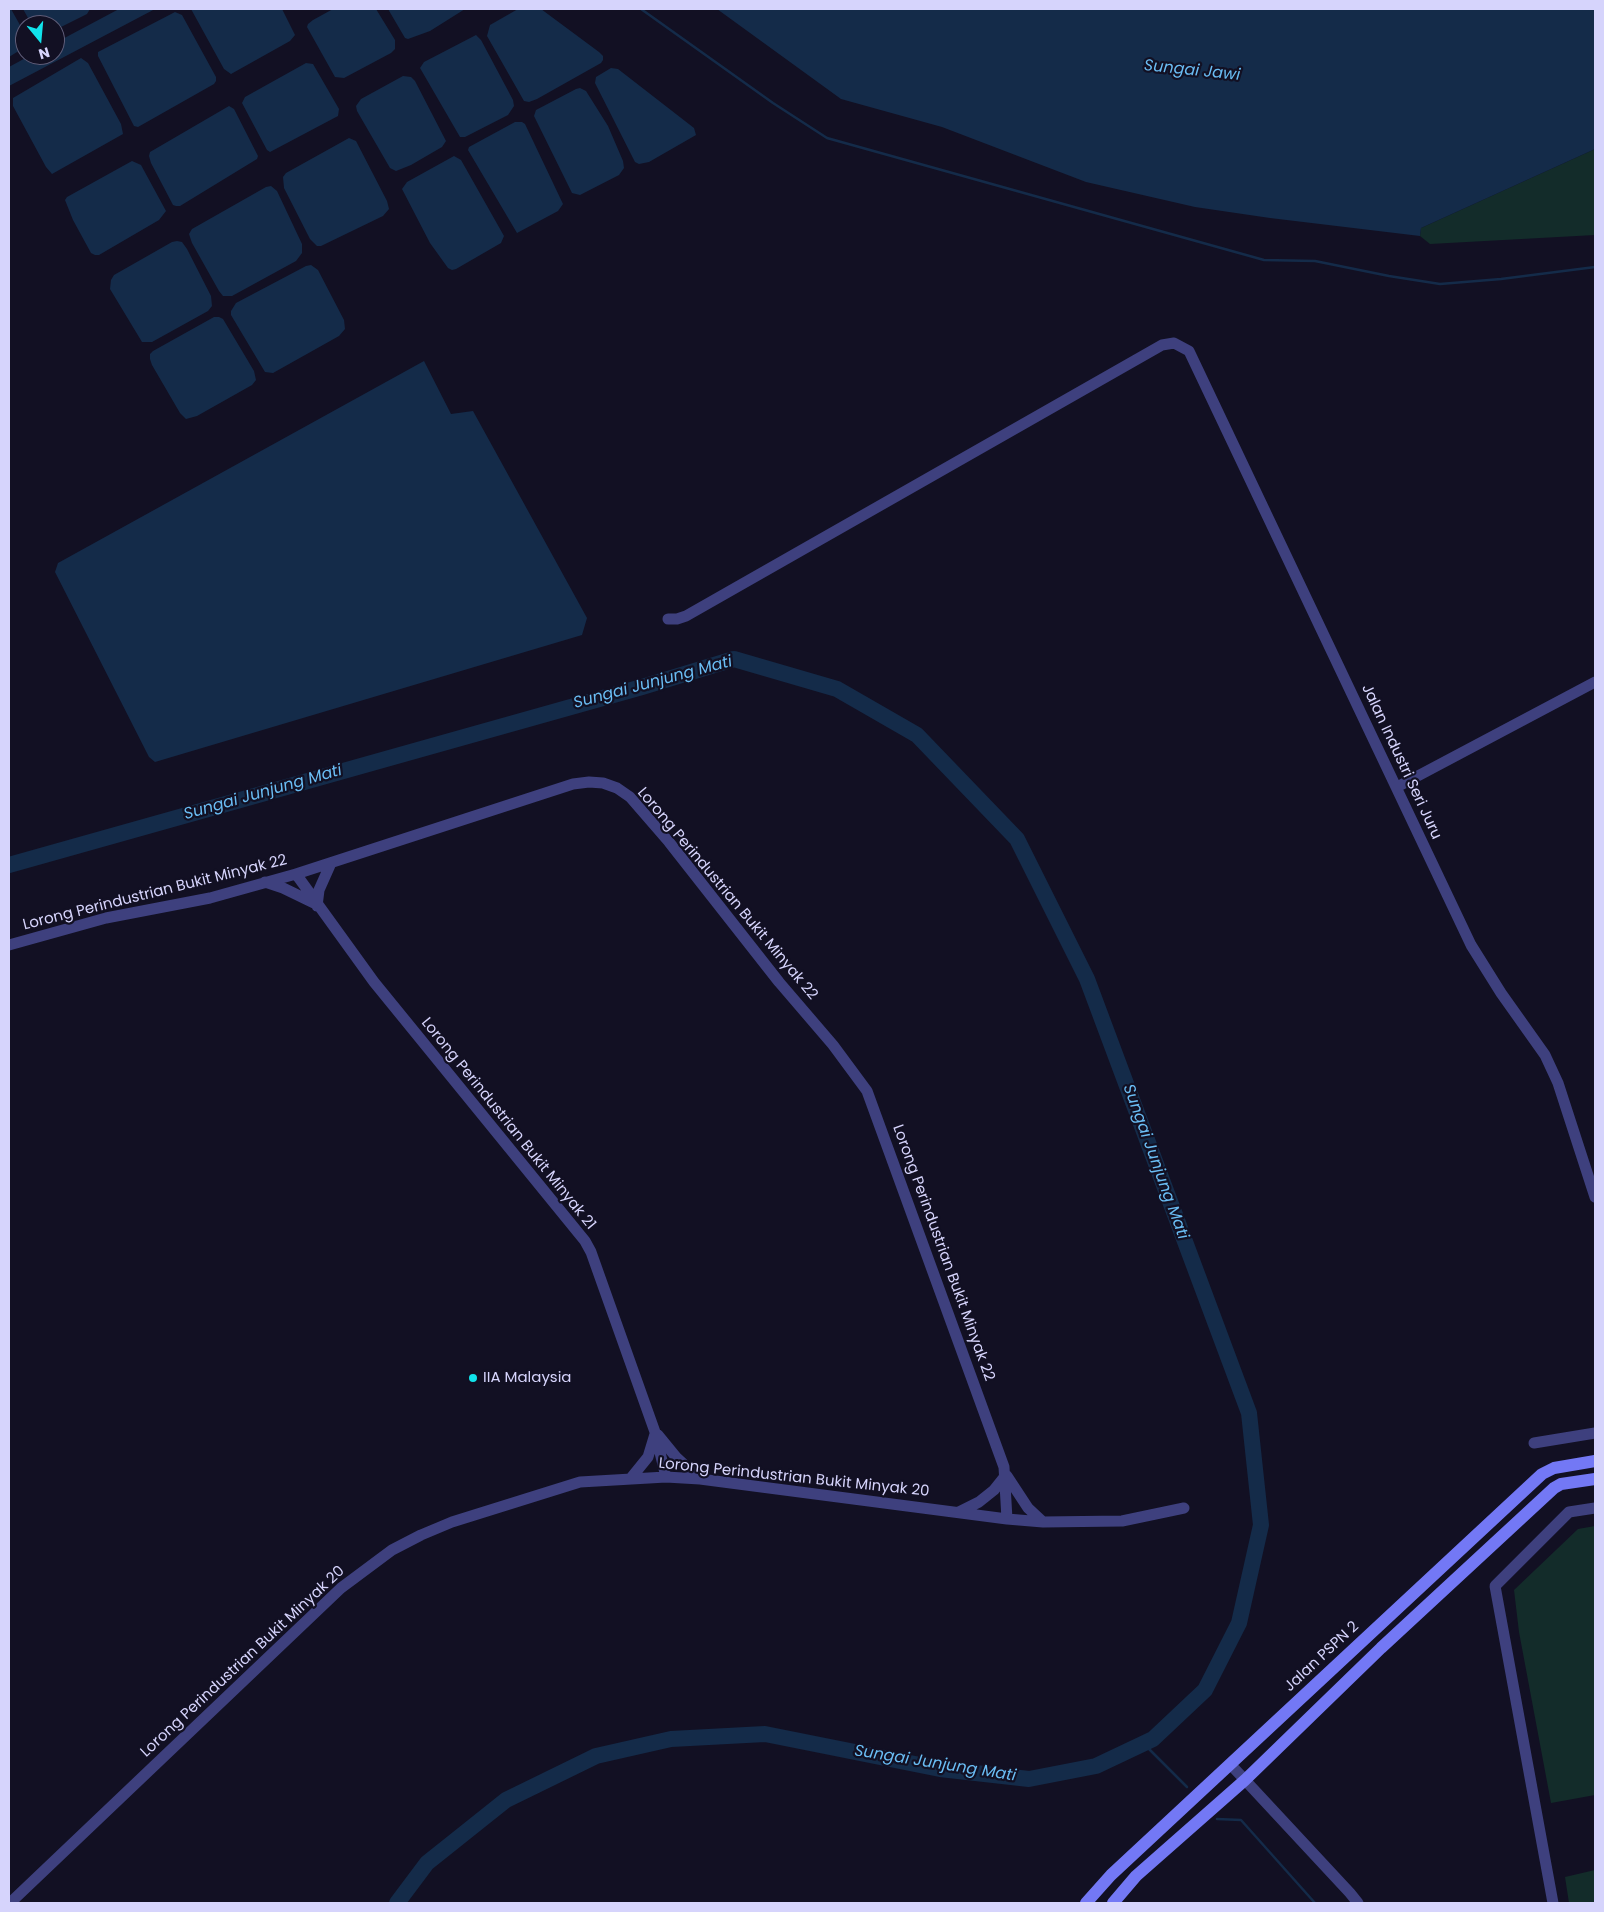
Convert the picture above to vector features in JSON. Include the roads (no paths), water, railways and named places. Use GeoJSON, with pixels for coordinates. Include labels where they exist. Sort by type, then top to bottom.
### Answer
{"type":"FeatureCollection","features":[{"type":"Feature","properties":{"kind":"street","name":"Jalan Industri Seri Juru"},"geometry":{"type":"LineString","coordinates":[[668,619],[686,616],[1162,345],[1174,342],[1189,350],[1471,945],[1501,993],[1545,1055],[1558,1083],[1595,1197]]}},
{"type":"Feature","properties":{"kind":"street"},"geometry":{"type":"LineString","coordinates":[[1397,787],[1595,682]]}},
{"type":"Feature","properties":{"kind":"street","name":"Lorong Perindustrian Bukit Minyak 22"},"geometry":{"type":"LineString","coordinates":[[9,945],[106,918],[210,898],[296,874],[573,784],[603,783],[617,788],[630,797],[669,842],[779,982],[833,1045],[867,1091],[1006,1474],[1007,1519]]}},
{"type":"Feature","properties":{"kind":"street"},"geometry":{"type":"LineString","coordinates":[[265,882],[292,892],[317,906],[322,883],[331,863]]}},
{"type":"Feature","properties":{"kind":"street","name":"Lorong Perindustrian Bukit Minyak 21"},"geometry":{"type":"LineString","coordinates":[[296,874],[317,906],[401,1015],[585,1241],[591,1252],[655,1432],[666,1477]]}},
{"type":"Feature","properties":{"kind":"street"},"geometry":{"type":"LineString","coordinates":[[631,1478],[648,1457],[655,1432]]}},
{"type":"Feature","properties":{"kind":"street"},"geometry":{"type":"LineString","coordinates":[[655,1432],[676,1457],[700,1480]]}},
{"type":"Feature","properties":{"kind":"street"},"geometry":{"type":"LineString","coordinates":[[1534,1443],[1595,1433]]}},
{"type":"Feature","properties":{"kind":"street","name":"Jalan PSPN 2"},"geometry":{"type":"LineString","coordinates":[[1086,1903],[1111,1875],[1542,1474],[1554,1468],[1595,1461]]}},
{"type":"Feature","properties":{"kind":"street"},"geometry":{"type":"LineString","coordinates":[[959,1513],[987,1496],[1006,1474],[1024,1502],[1043,1522]]}},
{"type":"Feature","properties":{"kind":"street","name":"Lorong Perindustrian Bukit Minyak 20"},"geometry":{"type":"LineString","coordinates":[[10,1903],[341,1588],[392,1550],[452,1522],[580,1482],[666,1477],[1043,1522],[1122,1521],[1184,1508]]}},
{"type":"Feature","properties":{"kind":"street"},"geometry":{"type":"LineString","coordinates":[[1112,1903],[1136,1876],[1245,1780],[1381,1648],[1554,1488],[1561,1484],[1595,1479]]}},
{"type":"Feature","properties":{"kind":"street"},"geometry":{"type":"LineString","coordinates":[[1553,1903],[1495,1586],[1569,1512],[1595,1508]]}},
{"type":"Feature","properties":{"kind":"street"},"geometry":{"type":"LineString","coordinates":[[1230,1765],[1358,1903]]}},
{"type":"Feature","properties":{"kind":"water"},"geometry":{"type":"Polygon","coordinates":[[[9,9],[11,9],[15,16],[15,53],[9,57],[9,9]]]}},
{"type":"Feature","properties":{"kind":"water"},"geometry":{"type":"Polygon","coordinates":[[[23,9],[90,9],[87,14],[65,25],[65,15],[26,15],[23,9]]]}},
{"type":"Feature","properties":{"kind":"water"},"geometry":{"type":"Polygon","coordinates":[[[119,9],[155,9],[65,56],[65,38],[119,9]]]}},
{"type":"Feature","properties":{"kind":"water"},"geometry":{"type":"Polygon","coordinates":[[[191,9],[282,9],[295,35],[290,41],[231,74],[224,69],[191,9]]]}},
{"type":"Feature","properties":{"kind":"water"},"geometry":{"type":"Polygon","coordinates":[[[333,9],[376,9],[395,40],[395,49],[344,78],[335,77],[307,27],[313,20],[333,9]]]}},
{"type":"Feature","properties":{"kind":"water"},"geometry":{"type":"Polygon","coordinates":[[[388,9],[465,9],[430,31],[408,39],[405,38],[388,9]]]}},
{"type":"Feature","properties":{"kind":"water"},"geometry":{"type":"Polygon","coordinates":[[[518,9],[541,9],[599,52],[603,56],[603,60],[601,63],[537,99],[529,102],[524,101],[487,36],[490,25],[518,9]]]}},
{"type":"Feature","properties":{"kind":"water","name":"Sungai Jawi"},"geometry":{"type":"Polygon","coordinates":[[[717,9],[1595,9],[1595,149],[1421,228],[1420,236],[1195,207],[1086,182],[942,127],[841,99],[717,9]]]}},
{"type":"Feature","properties":{"kind":"water"},"geometry":{"type":"Polygon","coordinates":[[[175,12],[182,15],[216,77],[216,81],[214,84],[138,127],[134,126],[98,56],[98,52],[175,12]]]}},
{"type":"Feature","properties":{"kind":"water"},"geometry":{"type":"Polygon","coordinates":[[[476,35],[481,40],[513,100],[514,106],[508,115],[465,137],[460,137],[420,68],[424,62],[476,35]]]}},
{"type":"Feature","properties":{"kind":"water"},"geometry":{"type":"Polygon","coordinates":[[[81,58],[88,63],[121,124],[123,134],[52,174],[46,167],[13,106],[13,98],[81,58]]]}},
{"type":"Feature","properties":{"kind":"water"},"geometry":{"type":"Polygon","coordinates":[[[306,63],[313,64],[339,109],[338,116],[270,152],[267,150],[242,103],[245,97],[306,63]]]}},
{"type":"Feature","properties":{"kind":"water"},"geometry":{"type":"Polygon","coordinates":[[[15,64],[49,65],[9,86],[9,67],[15,64]]]}},
{"type":"Feature","properties":{"kind":"water"},"geometry":{"type":"Polygon","coordinates":[[[611,68],[618,69],[694,128],[696,135],[649,162],[639,164],[635,162],[595,83],[596,77],[611,68]]]}},
{"type":"Feature","properties":{"kind":"water"},"geometry":{"type":"Polygon","coordinates":[[[403,76],[411,77],[415,81],[446,141],[442,147],[411,165],[396,171],[390,168],[357,111],[356,106],[361,99],[403,76]]]}},
{"type":"Feature","properties":{"kind":"water"},"geometry":{"type":"Polygon","coordinates":[[[580,88],[586,91],[608,126],[623,161],[624,168],[619,175],[580,195],[572,193],[534,116],[536,110],[580,88]]]}},
{"type":"Feature","properties":{"kind":"water"},"geometry":{"type":"Polygon","coordinates":[[[229,106],[234,109],[258,156],[257,159],[180,206],[173,205],[151,163],[150,152],[229,106]]]}},
{"type":"Feature","properties":{"kind":"water"},"geometry":{"type":"Polygon","coordinates":[[[515,122],[525,124],[563,204],[558,211],[517,233],[468,150],[469,147],[515,122]]]}},
{"type":"Feature","properties":{"kind":"water"},"geometry":{"type":"Polygon","coordinates":[[[349,138],[356,141],[387,201],[389,209],[383,216],[321,246],[317,246],[310,239],[284,188],[283,177],[286,173],[349,138]]]}},
{"type":"Feature","properties":{"kind":"water"},"geometry":{"type":"Polygon","coordinates":[[[454,156],[461,160],[504,236],[501,243],[452,270],[448,268],[430,243],[402,189],[407,182],[454,156]]]}},
{"type":"Feature","properties":{"kind":"water"},"geometry":{"type":"Polygon","coordinates":[[[132,161],[141,165],[166,211],[159,220],[99,255],[95,255],[91,253],[73,220],[65,200],[67,197],[132,161]]]}},
{"type":"Feature","properties":{"kind":"water"},"geometry":{"type":"Polygon","coordinates":[[[271,186],[277,191],[302,244],[302,253],[296,261],[232,296],[223,296],[192,243],[189,234],[192,229],[266,187],[271,186]]]}},
{"type":"Feature","properties":{"kind":"water"},"geometry":{"type":"Polygon","coordinates":[[[177,241],[182,242],[187,249],[211,296],[212,306],[208,311],[152,342],[142,342],[110,289],[111,280],[114,275],[177,241]]]}},
{"type":"Feature","properties":{"kind":"water"},"geometry":{"type":"Polygon","coordinates":[[[311,265],[318,270],[344,320],[345,329],[339,336],[273,373],[265,372],[231,315],[231,311],[236,303],[311,265]]]}},
{"type":"Feature","properties":{"kind":"water"},"geometry":{"type":"Polygon","coordinates":[[[214,317],[223,319],[254,371],[256,380],[252,385],[197,416],[186,419],[180,413],[152,365],[150,354],[214,317]]]}},
{"type":"Feature","properties":{"kind":"water"},"geometry":{"type":"Polygon","coordinates":[[[424,361],[451,414],[473,411],[587,618],[582,635],[155,762],[149,757],[55,572],[58,563],[424,361]]]}},
{"type":"Feature","properties":{"kind":"waterway"},"geometry":{"type":"LineString","coordinates":[[641,9],[773,103],[827,138],[1264,260],[1315,261],[1440,284],[1501,279],[1595,267]]}},
{"type":"Feature","properties":{"kind":"waterway","name":"Sungai Junjung Mati"},"geometry":{"type":"LineString","coordinates":[[9,865],[642,687],[734,659],[837,689],[917,735],[1017,839],[1087,979],[1249,1413],[1261,1525],[1239,1623],[1205,1690],[1153,1739],[1096,1766],[1029,1779],[940,1769],[765,1734],[671,1739],[596,1756],[506,1800],[427,1863],[397,1903]]}},
{"type":"Feature","properties":{"kind":"waterway"},"geometry":{"type":"LineString","coordinates":[[1144,1744],[1187,1787]]}},
{"type":"Feature","properties":{"kind":"waterway"},"geometry":{"type":"LineString","coordinates":[[1217,1819],[1241,1820],[1315,1903]]}},
{"type":"Feature","properties":{"kind":"place","name":"IIA Malaysia"},"geometry":{"type":"Point","coordinates":[473,1378]}}]}
